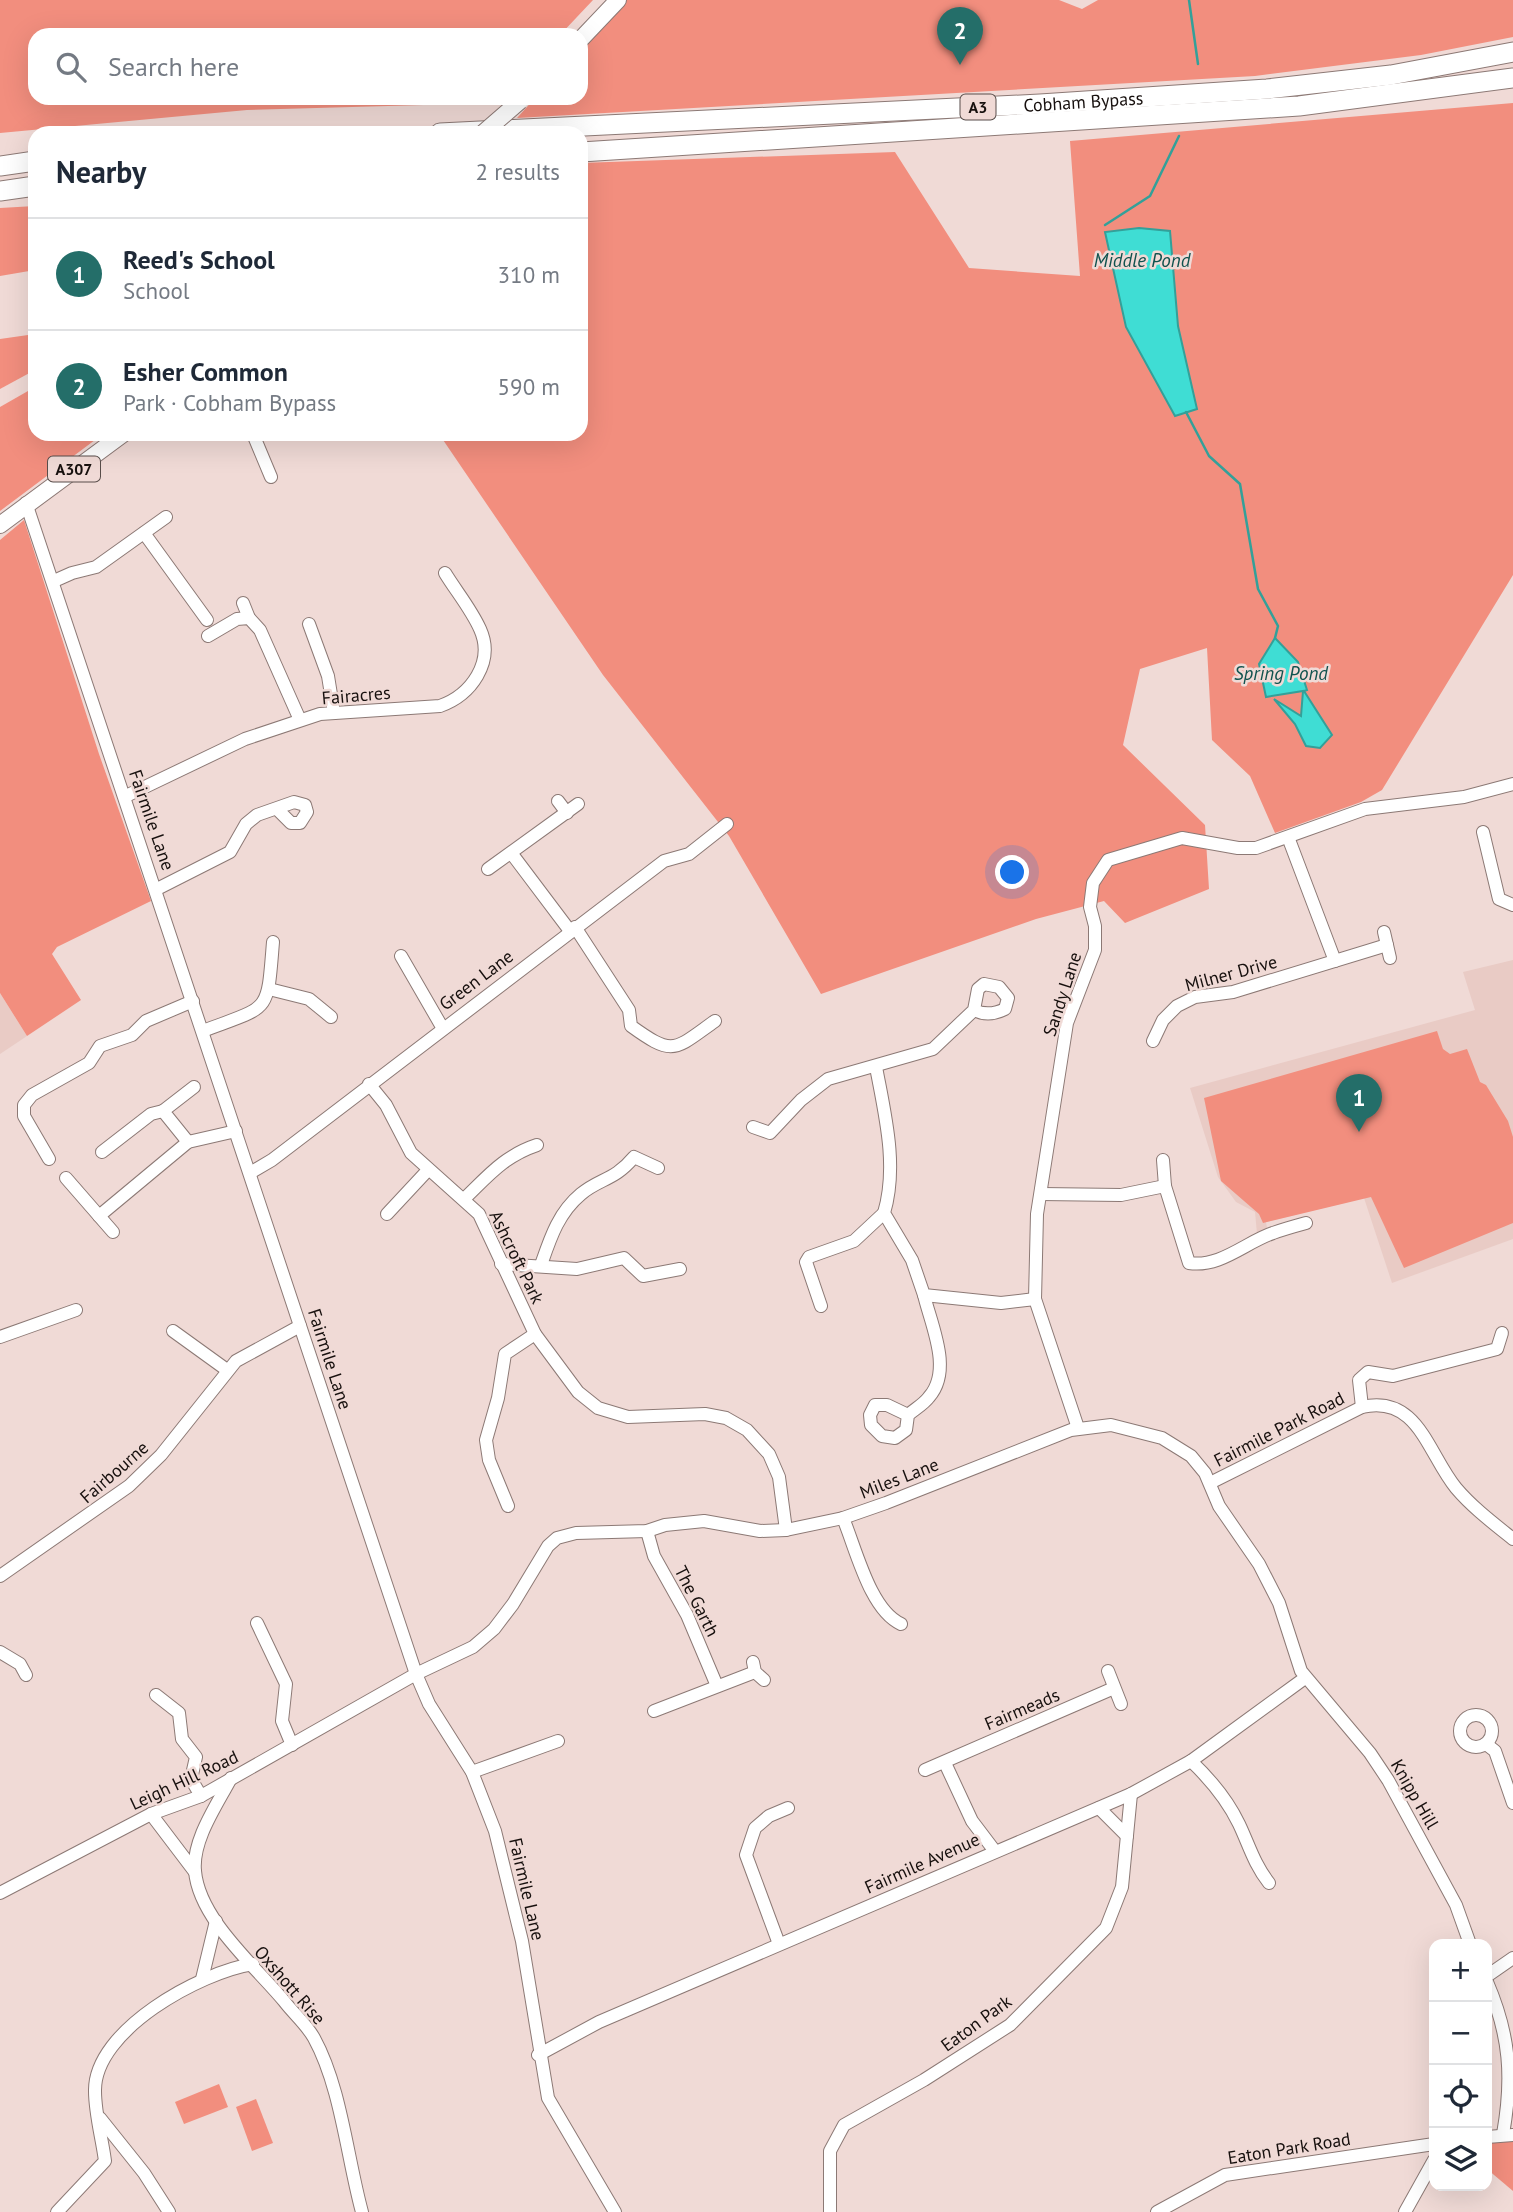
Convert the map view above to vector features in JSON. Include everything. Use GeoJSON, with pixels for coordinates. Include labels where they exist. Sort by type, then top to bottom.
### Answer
{"type":"FeatureCollection","features":[{"type":"Feature","properties":{"kind":"highway","name":"Cobham Bypass"},"geometry":{"type":"LineString","coordinates":[[585,126],[1040,104],[1267,89],[1391,75],[1513,52]]}},
{"type":"Feature","properties":{"kind":"highway","name":"Cobham Bypass"},"geometry":{"type":"LineString","coordinates":[[588,152],[1299,106],[1513,78]]}},
{"type":"Feature","properties":{"kind":"highway"},"geometry":{"type":"LineString","coordinates":[[0,166],[28,162]]}},
{"type":"Feature","properties":{"kind":"highway"},"geometry":{"type":"LineString","coordinates":[[0,191],[28,187]]}},
{"type":"Feature","properties":{"kind":"main road"},"geometry":{"type":"LineString","coordinates":[[588,32],[618,0]]}},
{"type":"Feature","properties":{"kind":"main road"},"geometry":{"type":"LineString","coordinates":[[491,126],[514,105]]}},
{"type":"Feature","properties":{"kind":"main road","name":"A307"},"geometry":{"type":"LineString","coordinates":[[0,524],[113,441]]}},
{"type":"Feature","properties":{"kind":"street"},"geometry":{"type":"LineString","coordinates":[[256,441],[271,477]]}},
{"type":"Feature","properties":{"kind":"street","name":"Fairmile Lane"},"geometry":{"type":"LineString","coordinates":[[26,503],[157,889],[416,1674],[429,1704],[472,1772],[495,1831],[522,1941],[538,2055],[548,2098],[615,2212]]}},
{"type":"Feature","properties":{"kind":"street"},"geometry":{"type":"LineString","coordinates":[[54,582],[72,573],[96,567],[166,517]]}},
{"type":"Feature","properties":{"kind":"street"},"geometry":{"type":"LineString","coordinates":[[145,533],[207,620]]}},
{"type":"Feature","properties":{"kind":"street","name":"Fairacres"},"geometry":{"type":"LineString","coordinates":[[126,796],[245,739],[320,713],[440,706],[455,701],[471,688],[480,670],[484,650],[481,630],[445,573]]}},
{"type":"Feature","properties":{"kind":"street"},"geometry":{"type":"LineString","coordinates":[[243,603],[249,618],[260,630],[299,720]]}},
{"type":"Feature","properties":{"kind":"street"},"geometry":{"type":"LineString","coordinates":[[208,636],[237,619],[249,618]]}},
{"type":"Feature","properties":{"kind":"street"},"geometry":{"type":"LineString","coordinates":[[309,624],[328,676],[334,713]]}},
{"type":"Feature","properties":{"kind":"street","name":"Sandy Lane"},"geometry":{"type":"LineString","coordinates":[[1078,1428],[1035,1299],[1041,1194],[1068,1023],[1095,950],[1095,926],[1090,907],[1093,883],[1108,860],[1182,838],[1238,848],[1256,848],[1365,809],[1464,797],[1513,784]]}},
{"type":"Feature","properties":{"kind":"street"},"geometry":{"type":"LineString","coordinates":[[558,802],[567,813]]}},
{"type":"Feature","properties":{"kind":"street"},"geometry":{"type":"LineString","coordinates":[[488,869],[578,804]]}},
{"type":"Feature","properties":{"kind":"street"},"geometry":{"type":"LineString","coordinates":[[157,889],[230,852],[246,824],[257,815],[278,810]]}},
{"type":"Feature","properties":{"kind":"street","name":"Green Lane"},"geometry":{"type":"LineString","coordinates":[[250,1173],[272,1160],[442,1027],[664,861],[689,854],[727,824]]}},
{"type":"Feature","properties":{"kind":"street"},"geometry":{"type":"LineString","coordinates":[[1483,832],[1499,899],[1513,905]]}},
{"type":"Feature","properties":{"kind":"street"},"geometry":{"type":"LineString","coordinates":[[1288,837],[1335,961]]}},
{"type":"Feature","properties":{"kind":"street"},"geometry":{"type":"LineString","coordinates":[[512,854],[572,929],[629,1010],[631,1026],[655,1045],[677,1046],[715,1021]]}},
{"type":"Feature","properties":{"kind":"street"},"geometry":{"type":"LineString","coordinates":[[203,1031],[257,1010],[265,1002],[269,989],[273,942]]}},
{"type":"Feature","properties":{"kind":"street","name":"Milner Drive"},"geometry":{"type":"LineString","coordinates":[[1153,1041],[1163,1020],[1177,1006],[1195,997],[1233,992],[1387,945]]}},
{"type":"Feature","properties":{"kind":"street"},"geometry":{"type":"LineString","coordinates":[[401,956],[442,1027]]}},
{"type":"Feature","properties":{"kind":"street"},"geometry":{"type":"LineString","coordinates":[[269,989],[309,999],[331,1017]]}},
{"type":"Feature","properties":{"kind":"street"},"geometry":{"type":"LineString","coordinates":[[49,1159],[24,1116],[24,1105],[32,1095],[89,1063],[100,1046],[132,1035],[146,1021],[193,1001]]}},
{"type":"Feature","properties":{"kind":"street"},"geometry":{"type":"LineString","coordinates":[[753,1127],[769,1133],[820,1084],[843,1073],[876,1067],[933,1049],[974,1010]]}},
{"type":"Feature","properties":{"kind":"street"},"geometry":{"type":"LineString","coordinates":[[821,1306],[806,1262],[809,1257],[853,1241],[884,1213],[890,1194],[890,1162],[876,1067]]}},
{"type":"Feature","properties":{"kind":"street","name":"Ashcroft Park"},"geometry":{"type":"LineString","coordinates":[[369,1084],[386,1105],[411,1153],[479,1214],[535,1334],[579,1392],[598,1408],[628,1417],[705,1414],[726,1418],[747,1430],[769,1454],[779,1477],[786,1530]]}},
{"type":"Feature","properties":{"kind":"street"},"geometry":{"type":"LineString","coordinates":[[102,1152],[151,1114],[163,1111],[194,1087]]}},
{"type":"Feature","properties":{"kind":"street"},"geometry":{"type":"LineString","coordinates":[[163,1111],[188,1142]]}},
{"type":"Feature","properties":{"kind":"street"},"geometry":{"type":"LineString","coordinates":[[100,1216],[188,1142],[236,1131]]}},
{"type":"Feature","properties":{"kind":"street"},"geometry":{"type":"LineString","coordinates":[[464,1199],[500,1162],[514,1153],[537,1145]]}},
{"type":"Feature","properties":{"kind":"street"},"geometry":{"type":"LineString","coordinates":[[541,1265],[554,1226],[581,1194],[620,1173],[634,1157],[657,1168]]}},
{"type":"Feature","properties":{"kind":"street"},"geometry":{"type":"LineString","coordinates":[[1163,1160],[1165,1186],[1189,1263],[1199,1265],[1237,1252],[1271,1233],[1306,1223]]}},
{"type":"Feature","properties":{"kind":"street"},"geometry":{"type":"LineString","coordinates":[[387,1214],[428,1170]]}},
{"type":"Feature","properties":{"kind":"street"},"geometry":{"type":"LineString","coordinates":[[66,1178],[113,1232]]}},
{"type":"Feature","properties":{"kind":"street"},"geometry":{"type":"LineString","coordinates":[[1041,1194],[1121,1195],[1165,1186]]}},
{"type":"Feature","properties":{"kind":"street"},"geometry":{"type":"LineString","coordinates":[[884,1213],[912,1260],[924,1295],[940,1360],[940,1378],[930,1396],[908,1415]]}},
{"type":"Feature","properties":{"kind":"street"},"geometry":{"type":"LineString","coordinates":[[1288,1228],[1296,1241]]}},
{"type":"Feature","properties":{"kind":"street"},"geometry":{"type":"LineString","coordinates":[[501,1264],[578,1269],[624,1258],[643,1276],[680,1269]]}},
{"type":"Feature","properties":{"kind":"street"},"geometry":{"type":"LineString","coordinates":[[924,1295],[1001,1303],[1035,1299]]}},
{"type":"Feature","properties":{"kind":"street"},"geometry":{"type":"LineString","coordinates":[[0,1337],[76,1310]]}},
{"type":"Feature","properties":{"kind":"street","name":"Fairbourne"},"geometry":{"type":"LineString","coordinates":[[0,1576],[130,1486],[196,1414],[227,1370],[268,1341],[300,1326]]}},
{"type":"Feature","properties":{"kind":"street"},"geometry":{"type":"LineString","coordinates":[[173,1331],[227,1370]]}},
{"type":"Feature","properties":{"kind":"street"},"geometry":{"type":"LineString","coordinates":[[1362,1407],[1359,1380],[1368,1372],[1393,1376],[1497,1349],[1502,1333]]}},
{"type":"Feature","properties":{"kind":"street"},"geometry":{"type":"LineString","coordinates":[[508,1506],[489,1460],[486,1440],[498,1398],[505,1354],[535,1334]]}},
{"type":"Feature","properties":{"kind":"street","name":"Fairmile Park Road"},"geometry":{"type":"LineString","coordinates":[[1210,1483],[1362,1407],[1377,1403],[1404,1413],[1422,1433],[1455,1487],[1513,1539]]}},
{"type":"Feature","properties":{"kind":"street","name":"Miles Lane"},"geometry":{"type":"LineString","coordinates":[[416,1674],[473,1647],[494,1629],[548,1546],[557,1538],[576,1532],[647,1531],[665,1525],[704,1521],[760,1531],[786,1530],[843,1518],[1078,1428],[1111,1425],[1162,1438],[1191,1456],[1210,1483],[1219,1506],[1259,1564],[1279,1603],[1305,1678]]}},
{"type":"Feature","properties":{"kind":"street"},"geometry":{"type":"LineString","coordinates":[[843,1518],[869,1587],[891,1619],[901,1624]]}},
{"type":"Feature","properties":{"kind":"street","name":"The Garth"},"geometry":{"type":"LineString","coordinates":[[647,1531],[654,1556],[687,1615],[717,1686]]}},
{"type":"Feature","properties":{"kind":"street"},"geometry":{"type":"LineString","coordinates":[[257,1623],[286,1684],[282,1721],[292,1745]]}},
{"type":"Feature","properties":{"kind":"street"},"geometry":{"type":"LineString","coordinates":[[0,1652],[20,1664],[26,1675]]}},
{"type":"Feature","properties":{"kind":"street"},"geometry":{"type":"LineString","coordinates":[[654,1711],[757,1671]]}},
{"type":"Feature","properties":{"kind":"street"},"geometry":{"type":"LineString","coordinates":[[1108,1671],[1121,1704]]}},
{"type":"Feature","properties":{"kind":"street","name":"Leigh Hill Road"},"geometry":{"type":"LineString","coordinates":[[0,1893],[32,1873],[151,1814],[201,1796],[231,1777],[264,1763],[416,1674]]}},
{"type":"Feature","properties":{"kind":"street","name":"Fairmile Avenue"},"geometry":{"type":"LineString","coordinates":[[538,2055],[599,2022],[994,1850],[1131,1794],[1191,1761],[1305,1678]]}},
{"type":"Feature","properties":{"kind":"street","name":"Knipp Hill"},"geometry":{"type":"LineString","coordinates":[[1305,1678],[1370,1752],[1388,1780],[1456,1905],[1468,1939]]}},
{"type":"Feature","properties":{"kind":"street","name":"Fairmeads"},"geometry":{"type":"LineString","coordinates":[[925,1770],[1114,1688]]}},
{"type":"Feature","properties":{"kind":"street"},"geometry":{"type":"LineString","coordinates":[[156,1695],[179,1713],[182,1739],[196,1757],[191,1779],[201,1796]]}},
{"type":"Feature","properties":{"kind":"street"},"geometry":{"type":"LineString","coordinates":[[669,1705],[674,1717]]}},
{"type":"Feature","properties":{"kind":"street"},"geometry":{"type":"LineString","coordinates":[[472,1772],[558,1741]]}},
{"type":"Feature","properties":{"kind":"street"},"geometry":{"type":"LineString","coordinates":[[1486,1744],[1495,1751],[1513,1803]]}},
{"type":"Feature","properties":{"kind":"street"},"geometry":{"type":"LineString","coordinates":[[1191,1761],[1218,1788],[1239,1824],[1254,1865],[1269,1883]]}},
{"type":"Feature","properties":{"kind":"street"},"geometry":{"type":"LineString","coordinates":[[945,1763],[972,1821],[994,1850]]}},
{"type":"Feature","properties":{"kind":"street"},"geometry":{"type":"LineString","coordinates":[[195,1871],[200,1841],[231,1777]]}},
{"type":"Feature","properties":{"kind":"street","name":"Eaton Park"},"geometry":{"type":"LineString","coordinates":[[831,2212],[830,2151],[844,2125],[924,2080],[1010,2025],[1106,1928],[1122,1886],[1131,1794]]}},
{"type":"Feature","properties":{"kind":"street"},"geometry":{"type":"LineString","coordinates":[[779,1944],[746,1855],[755,1828],[769,1816],[788,1808]]}},
{"type":"Feature","properties":{"kind":"street"},"geometry":{"type":"LineString","coordinates":[[1099,1808],[1127,1836]]}},
{"type":"Feature","properties":{"kind":"street","name":"Oxshott Rise"},"geometry":{"type":"LineString","coordinates":[[151,1814],[195,1871],[216,1921],[235,1951],[253,1964],[314,2036],[328,2071],[362,2212]]}},
{"type":"Feature","properties":{"kind":"street"},"geometry":{"type":"LineString","coordinates":[[202,1979],[216,1921]]}},
{"type":"Feature","properties":{"kind":"street"},"geometry":{"type":"LineString","coordinates":[[1492,1975],[1513,1958]]}},
{"type":"Feature","properties":{"kind":"street"},"geometry":{"type":"LineString","coordinates":[[104,2161],[100,2117],[94,2091],[99,2068],[109,2048],[160,2005],[202,1979],[253,1964]]}},
{"type":"Feature","properties":{"kind":"street"},"geometry":{"type":"LineString","coordinates":[[1492,1992],[1511,2065],[1508,2134]]}},
{"type":"Feature","properties":{"kind":"street"},"geometry":{"type":"LineString","coordinates":[[100,2117],[169,2212]]}},
{"type":"Feature","properties":{"kind":"street","name":"Eaton Park Road"},"geometry":{"type":"LineString","coordinates":[[1157,2212],[1225,2175],[1429,2145]]}},
{"type":"Feature","properties":{"kind":"street"},"geometry":{"type":"LineString","coordinates":[[57,2212],[104,2161],[130,2156]]}},
{"type":"Feature","properties":{"kind":"street"},"geometry":{"type":"LineString","coordinates":[[1408,2211],[1429,2170]]}},
{"type":"Feature","properties":{"kind":"shaded area"},"geometry":{"type":"Polygon","coordinates":[[[0,0],[593,0],[567,28],[28,28],[28,105],[424,105],[247,110],[75,126],[28,126],[28,130],[0,133],[0,0]]]}},
{"type":"Feature","properties":{"kind":"shaded area"},"geometry":{"type":"Polygon","coordinates":[[[625,0],[1059,0],[1082,9],[1098,0],[1513,0],[1513,37],[1421,55],[1255,76],[517,118],[529,105],[588,105],[588,40],[625,0]]]}},
{"type":"Feature","properties":{"kind":"shaded area"},"geometry":{"type":"Polygon","coordinates":[[[1513,103],[1513,575],[1382,790],[1361,802],[1275,833],[1250,776],[1212,740],[1207,648],[1140,669],[1123,745],[1205,825],[1209,889],[1125,923],[1104,901],[1036,919],[821,994],[729,836],[603,675],[444,441],[588,441],[588,163],[895,152],[969,268],[1080,276],[1070,141],[1513,103]]]}},
{"type":"Feature","properties":{"kind":"shaded area"},"geometry":{"type":"Polygon","coordinates":[[[28,206],[28,271],[0,276],[0,208],[28,206]]]}},
{"type":"Feature","properties":{"kind":"shaded area"},"geometry":{"type":"Polygon","coordinates":[[[28,335],[28,374],[0,389],[0,339],[28,335]]]}},
{"type":"Feature","properties":{"kind":"shaded area"},"geometry":{"type":"Polygon","coordinates":[[[28,391],[28,441],[94,441],[0,511],[0,407],[28,391]]]}},
{"type":"Feature","properties":{"kind":"shaded area"},"geometry":{"type":"Polygon","coordinates":[[[24,520],[99,754],[151,901],[57,947],[52,954],[81,1000],[27,1036],[0,993],[0,540],[24,520]]]}},
{"type":"Feature","properties":{"kind":"shaded area"},"geometry":{"type":"Polygon","coordinates":[[[1513,960],[1513,1239],[1392,1283],[1364,1198],[1266,1222],[1267,1228],[1257,1234],[1255,1212],[1236,1202],[1218,1177],[1190,1088],[1475,1010],[1463,972],[1513,960]]]}},
{"type":"Feature","properties":{"kind":"shaded area"},"geometry":{"type":"Polygon","coordinates":[[[0,993],[27,1036],[0,1054],[0,993]]]}},
{"type":"Feature","properties":{"kind":"shaded area"},"geometry":{"type":"Polygon","coordinates":[[[1437,1031],[1443,1049],[1450,1054],[1467,1049],[1480,1082],[1486,1085],[1508,1121],[1513,1137],[1513,1223],[1404,1268],[1371,1197],[1263,1223],[1259,1214],[1221,1181],[1204,1098],[1437,1031]]]}},
{"type":"Feature","properties":{"kind":"shaded area"},"geometry":{"type":"Polygon","coordinates":[[[219,2084],[228,2107],[184,2124],[175,2102],[219,2084]]]}},
{"type":"Feature","properties":{"kind":"shaded area"},"geometry":{"type":"Polygon","coordinates":[[[256,2099],[273,2143],[252,2151],[236,2107],[256,2099]]]}},
{"type":"Feature","properties":{"kind":"shaded area"},"geometry":{"type":"Polygon","coordinates":[[[1513,2139],[1513,2191],[1492,2173],[1492,2140],[1513,2139]]]}},
{"type":"Feature","properties":{"kind":"water","name":"Middle Pond"},"geometry":{"type":"Polygon","coordinates":[[[1139,228],[1170,231],[1178,326],[1197,409],[1175,416],[1126,327],[1105,232],[1139,228]]]}},
{"type":"Feature","properties":{"kind":"water","name":"Spring Pond"},"geometry":{"type":"Polygon","coordinates":[[[1275,638],[1298,662],[1307,690],[1304,691],[1332,735],[1320,748],[1306,746],[1295,724],[1274,699],[1301,716],[1303,691],[1266,697],[1259,664],[1275,638]]]}},
{"type":"Feature","properties":{"kind":"waterway"},"geometry":{"type":"LineString","coordinates":[[1189,0],[1198,64]]}},
{"type":"Feature","properties":{"kind":"waterway"},"geometry":{"type":"LineString","coordinates":[[1105,225],[1150,196],[1179,136]]}},
{"type":"Feature","properties":{"kind":"waterway"},"geometry":{"type":"LineString","coordinates":[[1186,412],[1209,456],[1240,484],[1258,589],[1278,626],[1275,638]]}},
{"type":"Feature","properties":{"kind":"place","name":"Esher Common"},"geometry":{"type":"Point","coordinates":[960,65]}},
{"type":"Feature","properties":{"kind":"place","name":"Reed's School"},"geometry":{"type":"Point","coordinates":[1359,1132]}}]}
